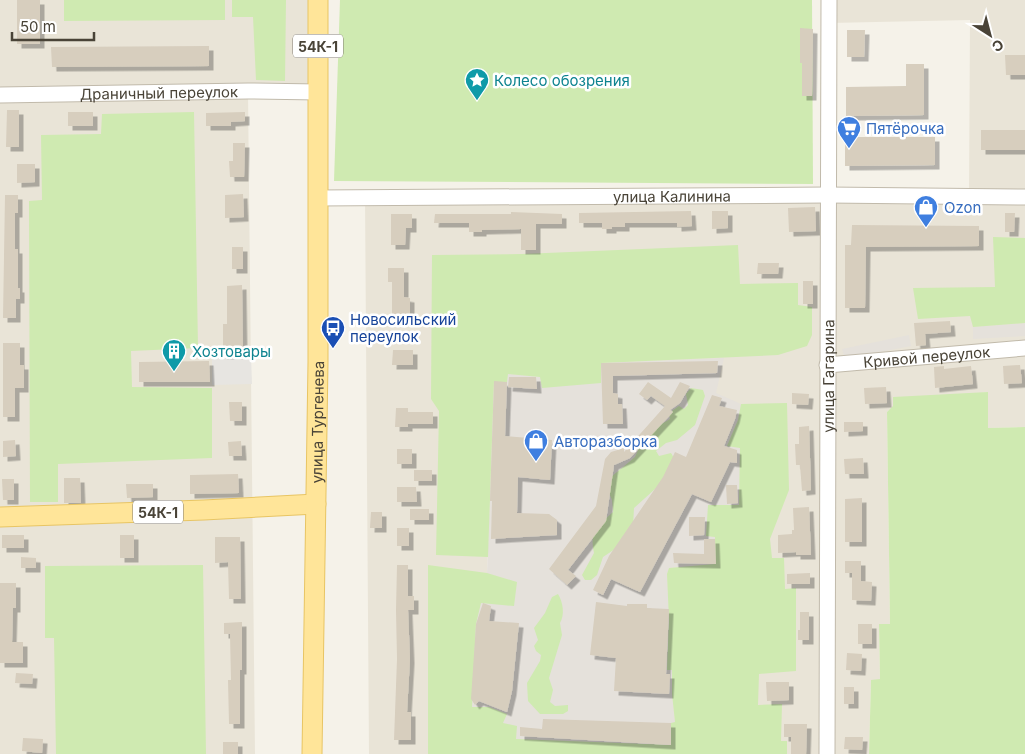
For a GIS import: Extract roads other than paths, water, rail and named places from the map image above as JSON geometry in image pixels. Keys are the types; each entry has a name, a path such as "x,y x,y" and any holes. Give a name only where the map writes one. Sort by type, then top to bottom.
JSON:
{"main road":[{"name":"улица Тургенева","path":"312,754 316,504 318,0"},
{"name":"54К-1","path":"0,517 316,504"}],"street":[{"name":"улица Гагарина","path":"827,754 829,0"},
{"name":"Драничный переулок","path":"0,94 318,92"},
{"name":"улица Калинина","path":"318,198 1025,196"},
{"name":"Кривой переулок","path":"827,365 1025,348"}],"place":[{"name":"Колесо обозрения","path":"477,101"},
{"name":"Пятёрочка","path":"849,149"},
{"name":"Ozon","path":"926,228"},
{"name":"Новосильский переулок","path":"333,349"},
{"name":"Хозтовары","path":"174,372"},
{"name":"Авторазборка","path":"536,462"}]}
